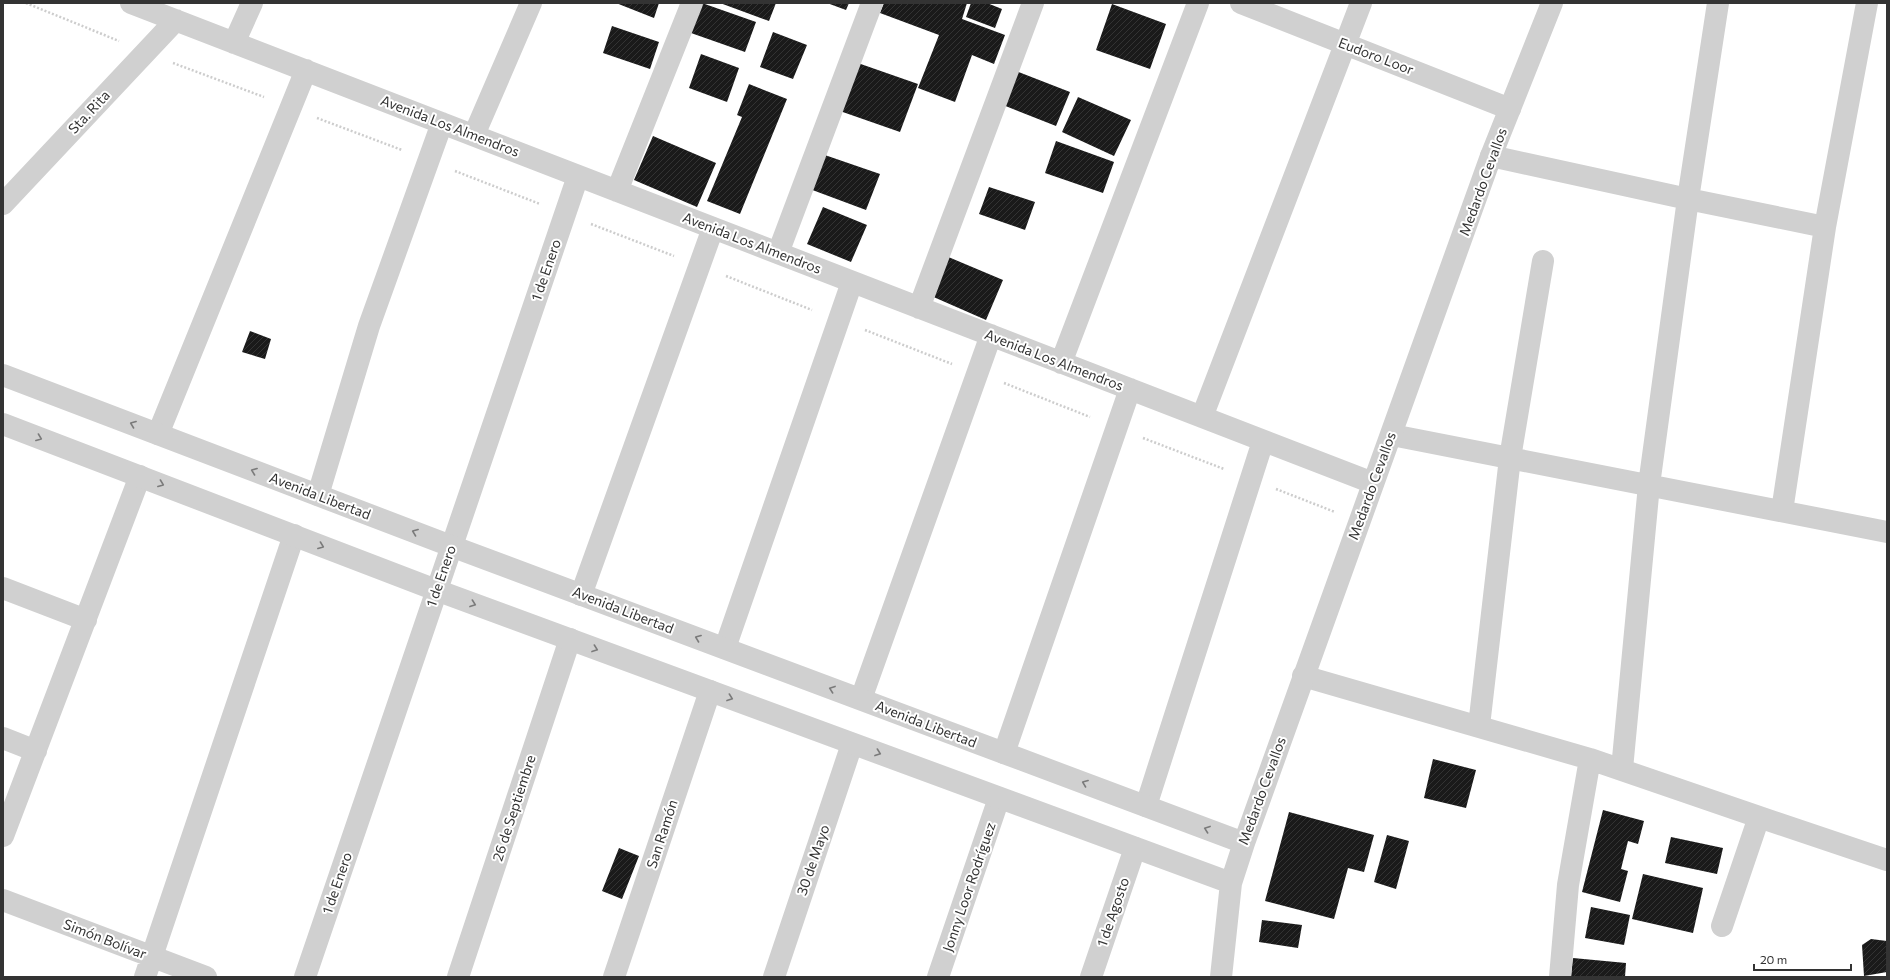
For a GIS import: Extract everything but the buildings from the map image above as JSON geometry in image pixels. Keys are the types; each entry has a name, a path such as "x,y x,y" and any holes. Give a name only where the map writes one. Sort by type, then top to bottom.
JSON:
{"street":[{"name":"Avenida Los Almendros","path":"131,3 1373,483"},
{"path":"234,43 252,3"},
{"path":"474,136 531,3"},
{"path":"617,191 692,3"},
{"path":"778,253 872,3"},
{"path":"919,308 1033,3"},
{"path":"1061,363 1198,3"},
{"name":"Eudoro Loor","path":"1241,3 1510,109"},
{"path":"1202,417 1361,3"},
{"name":"Medardo Cevallos","path":"1221,977 1231,883 1244,843 1373,483 1392,435 1491,156 1552,3"},
{"path":"1622,769 1649,485 1688,199 1718,3"},
{"path":"1782,511 1825,227 1867,3"},
{"name":"Sta. Rita","path":"3,204 176,20"},
{"path":"158,434 306,70"},
{"path":"318,495 369,326 442,123"},
{"path":"1491,156 1825,227"},
{"name":"1 de Enero","path":"305,977 578,176"},
{"path":"581,595 713,228"},
{"path":"1479,726 1510,458 1543,261"},
{"path":"725,648 852,282"},
{"path":"861,699 990,335"},
{"name":"Avenida Libertad","path":"3,375 451,546 1244,843"},
{"path":"1004,753 1130,389"},
{"path":"3,424 436,590 1231,883"},
{"path":"1392,435 1887,532"},
{"path":"1146,806 1263,441"},
{"path":"3,836 140,476"},
{"path":"145,977 294,535"},
{"path":"3,588 86,620"},
{"name":"26 de Septiembre","path":"458,977 570,639"},
{"path":"1303,676 1479,726 1622,769 1887,860"},
{"name":"San Ramón","path":"614,977 710,691"},
{"path":"3,738 36,751"},
{"name":"30 de Mayo","path":"774,977 852,744"},
{"path":"1560,977 1568,885 1590,759"},
{"name":"Jonny Loor Rodríguez","path":"938,977 999,798"},
{"path":"1722,926 1759,817"},
{"name":"1 de Agosto","path":"1091,977 1135,848"},
{"name":"Simón Bolívar","path":"3,900 206,977"}],"path":[{"path":"26,3 146,52 1335,512"}]}
